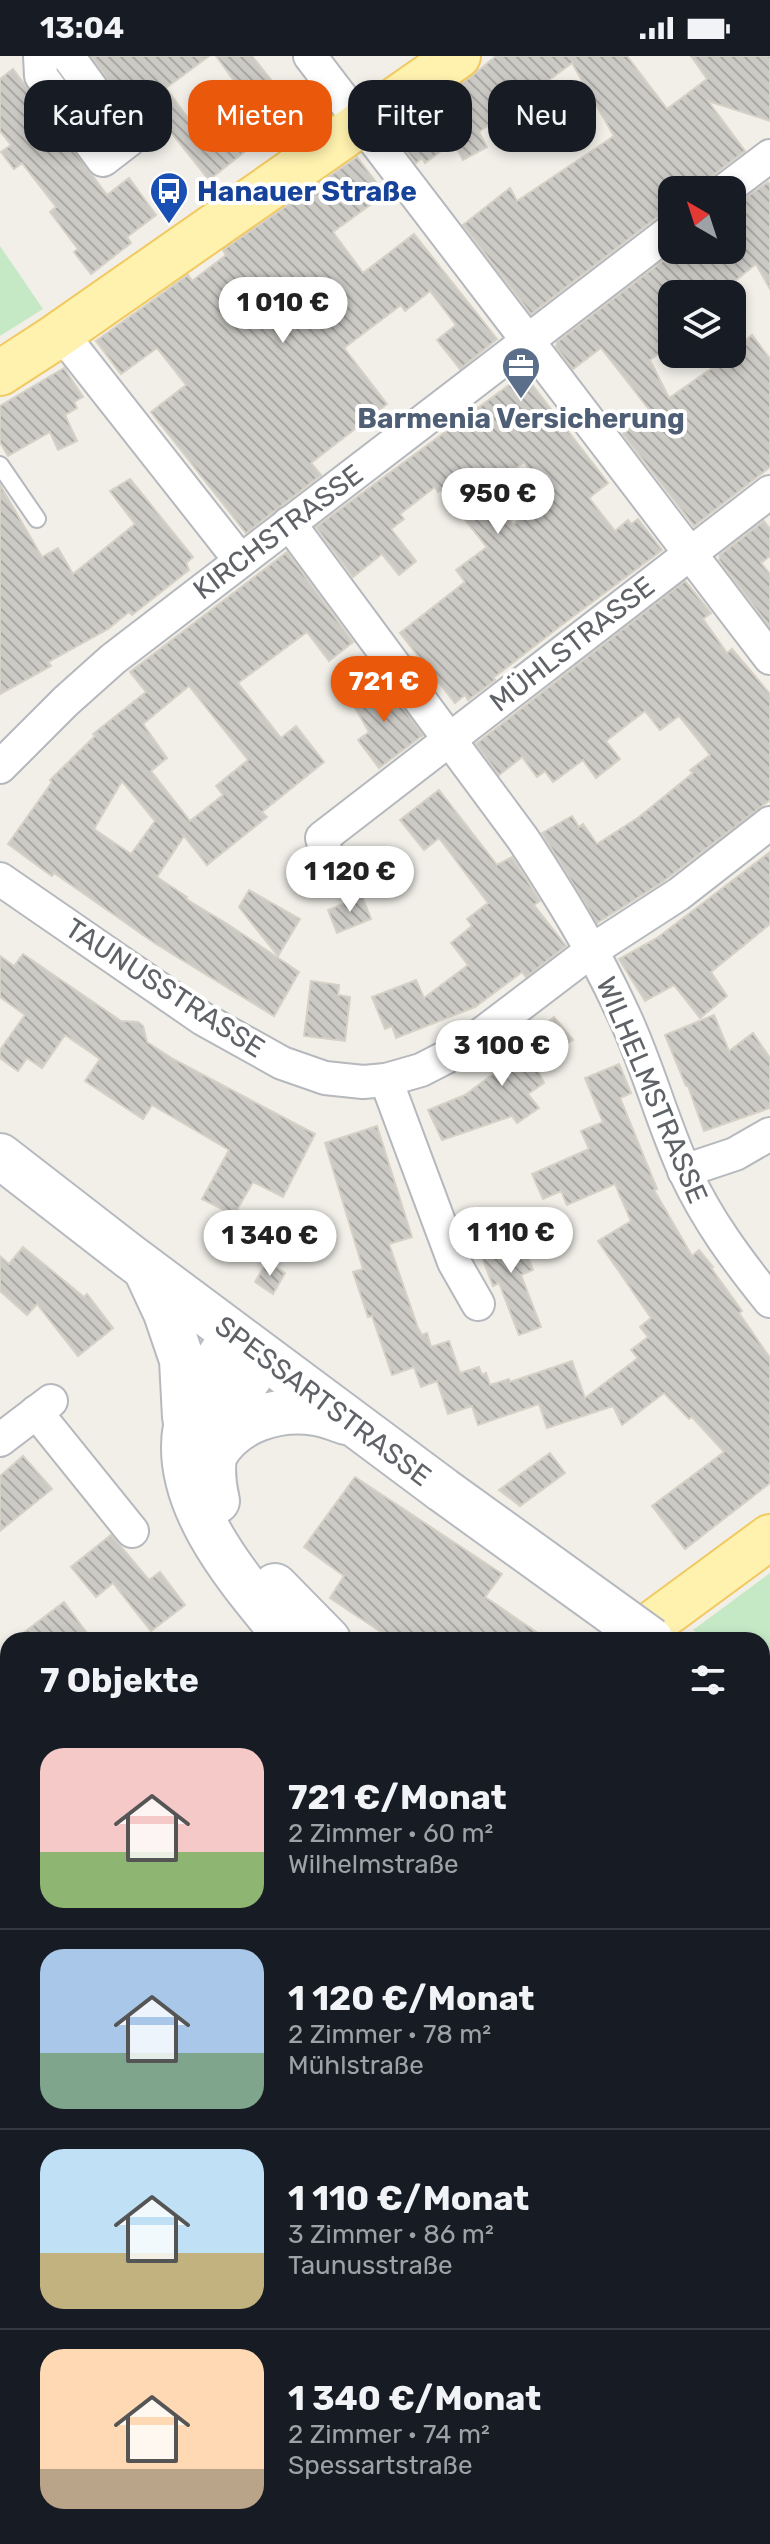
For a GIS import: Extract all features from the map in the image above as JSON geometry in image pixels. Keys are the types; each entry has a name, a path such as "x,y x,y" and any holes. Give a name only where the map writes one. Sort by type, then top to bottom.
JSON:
{"main road":[{"path":"424,80 458,56"},
{"path":"0,373 348,134"},
{"name":"SPESSARTSTRASSE","path":"0,1156 249,1346 640,1632"},
{"path":"145,1267 166,1313 182,1360 188,1474 197,1511 216,1545 283,1632"},
{"path":"186,1427 202,1386 249,1346"},
{"path":"249,1346 233,1404 213,1447 211,1463 217,1503 229,1528 285,1597 320,1632"},
{"path":"211,1463 216,1451 236,1430 265,1417 287,1412 316,1413 356,1425"},
{"path":"641,1632 770,1537"}],"street":[{"path":"40,56 41,76 103,160 129,140 68,56"},
{"path":"310,56 348,107"},
{"path":"382,152 770,658"},
{"path":"744,176 770,156"},
{"name":"KIRCHSTRASSE","path":"0,767 113,659 658,241"},
{"path":"61,333 240,560"},
{"name":"MÜHLSTRASSE","path":"330,867 322,838 770,492"},
{"name":"WILHELMSTRASSE","path":"289,523 523,839 556,890 621,1007 684,1171 709,1221 770,1301"},
{"name":"TAUNUSSTRASSE","path":"0,879 203,1019 282,1063 325,1078 363,1082 386,1080 421,1070 462,1049 591,951 679,894 770,823"},
{"path":"386,1080 454,1262 478,1304"},
{"path":"684,1171 735,1154 770,1134"},
{"path":"0,1440 44,1406 132,1531"}],"lane":[{"path":"0,465 37,519"}],"green space":[{"path":"0,246 43,309 0,336"},
{"path":"770,1573 770,1632 693,1630"}],"building":[{"path":"91,56 209,56 172,84 172,80 108,80"},
{"path":"216,56 252,56 271,80 233,80"},
{"path":"496,56 627,56 667,109 707,79 691,56 770,56 770,121 708,101 745,151 712,176 658,176 658,217 531,314 463,225 510,188 517,201 590,152 596,152 596,148 614,136 596,105 596,80 582,80 572,63 549,80 488,80 488,125 479,132 487,147 463,160 459,152 472,152 472,80 466,80"},
{"path":"13,69 24,84 24,152 75,152 107,195 129,178 156,215 127,237 131,243 91,274 74,252 78,249 50,212 56,207 22,163 14,169 1,152 11,145 0,131 0,79"},
{"path":"172,96 188,118 188,152 244,152 209,180 172,134"},
{"path":"407,152 440,152 425,163 422,158 416,163"},
{"path":"357,157 385,194 333,232 363,273 414,234 497,339 460,369 437,340 456,325 430,291 405,311 401,305 344,348 387,404 311,463 321,475 246,533 151,412 186,385 157,348 121,374 96,341 188,275 192,281 226,255 223,250"},
{"path":"768,182 770,185 770,289 756,264 736,280 658,280 658,354 650,360 669,398 712,368 746,368 746,340 752,335 770,359 770,467 694,526 623,434 651,412 601,348 573,369 556,347 557,342 659,264 746,264 746,197"},
{"path":"64,368 83,397 74,402 77,408 65,415 77,441 58,450 50,432 8,456 0,442 0,406"},
{"path":"524,374 608,483 589,498 615,531 628,520 631,524 638,519 662,550 468,700 465,695 455,703 400,633 465,582 456,570 487,547 441,490 438,492 435,487 400,514 404,519 391,529 416,561 399,575 382,554 353,577 316,527","holes":["524,462 550,495 513,525 486,491"]},
{"path":"130,479 193,557 186,563 189,570 132,615 129,612 108,629 48,662 51,666 0,694 0,485 42,557 58,548 73,574 135,524 110,491"},
{"path":"764,521 770,529 770,556 761,563 770,574 770,627 719,560 720,555"},
{"path":"287,552 353,642 329,661 307,632 238,683 281,738 296,726 324,762 262,812 267,817 207,865 184,836 157,877 299,972 274,1016 156,944 8,844 52,782 50,780 95,736 93,734 146,692 130,672","holes":["189,686 248,760 216,786 223,795 190,821 151,771 167,758 143,724","122,781 155,821 131,854 94,829"]},
{"path":"685,581 711,613 703,619 727,653 732,649 770,694 770,800 661,883 597,923 542,833 572,816 579,827 583,824 597,844 639,817 710,755 679,716 660,730 645,711 606,741 620,759 596,778 583,760 553,782 545,771 537,777 522,757 499,775 476,744"},
{"path":"381,679 423,735 379,768 358,740 369,732 351,701"},
{"path":"439,790 497,865 512,857 540,901 534,905 566,946 526,977 522,972 475,1007 396,1038 392,1026 385,1029 372,997 416,980 424,998 468,965 451,943 472,926 467,919 488,903 439,838 424,850 400,820"},
{"path":"770,852 770,924 711,972 727,996 700,1018 674,985 645,1001 619,959 657,938"},
{"path":"249,890 300,919 278,956 239,907"},
{"path":"362,896 371,919 337,933 328,910"},
{"path":"23,954 121,1021 138,1022 143,1026 147,1042 173,1059 315,1134 283,1197 253,1182 234,1215 202,1199 229,1150 152,1105 143,1119 85,1081 100,1059 65,1035 42,1068 27,1058 18,1071 0,1058 0,1050 25,1015 0,997 0,956 14,966"},
{"path":"311,981 339,985 338,995 350,997 345,1041 304,1036"},
{"path":"714,1015 729,1051 753,1033 770,1058 770,1108 704,1131 665,1035"},
{"path":"554,1017 573,1040 534,1061 531,1057 544,1083 528,1094 539,1108 517,1123 512,1116 442,1140 428,1110 465,1095 525,1050 521,1044"},
{"path":"619,1064 631,1093 620,1098 657,1189 654,1190 692,1256 699,1250 713,1267 770,1358 770,1483 685,1549 652,1506 724,1452 692,1417 689,1419 664,1393 622,1425 613,1406 547,1428 539,1404 478,1425 472,1406 448,1414 437,1381 421,1387 414,1367 392,1375 353,1272 363,1269 325,1143 377,1126 412,1237 389,1244 418,1328 422,1335 427,1333 431,1347 449,1341 460,1373 479,1367 482,1375 486,1373 490,1385 509,1379 510,1382 572,1361 585,1398 638,1358 631,1350 648,1337 640,1327 651,1318 598,1241 631,1221 615,1184 567,1205 561,1191 543,1199 532,1174 589,1149 581,1131 603,1122 585,1078"},
{"path":"516,1226 533,1270 521,1275 541,1327 519,1335 499,1283 493,1286 476,1242"},
{"path":"23,1247 84,1297 87,1294 113,1328 78,1356 37,1304 27,1315 0,1291 0,1256 9,1264"},
{"path":"267,1262 285,1273 273,1294 255,1282"},
{"path":"550,1453 565,1473 520,1506 499,1490"},
{"path":"23,1456 52,1489 0,1531 0,1476"},
{"path":"355,1477 502,1574 485,1597 536,1632 381,1632 330,1598 344,1576 304,1547"},
{"path":"111,1535 149,1580 160,1572 185,1605 151,1631 113,1583 96,1597 71,1567"},
{"path":"64,1602 86,1632 25,1632"}],"place":[{"name":"Hanauer Straße","path":"169,225"},
{"name":"Barmenia Versicherung","path":"521,400"}]}
